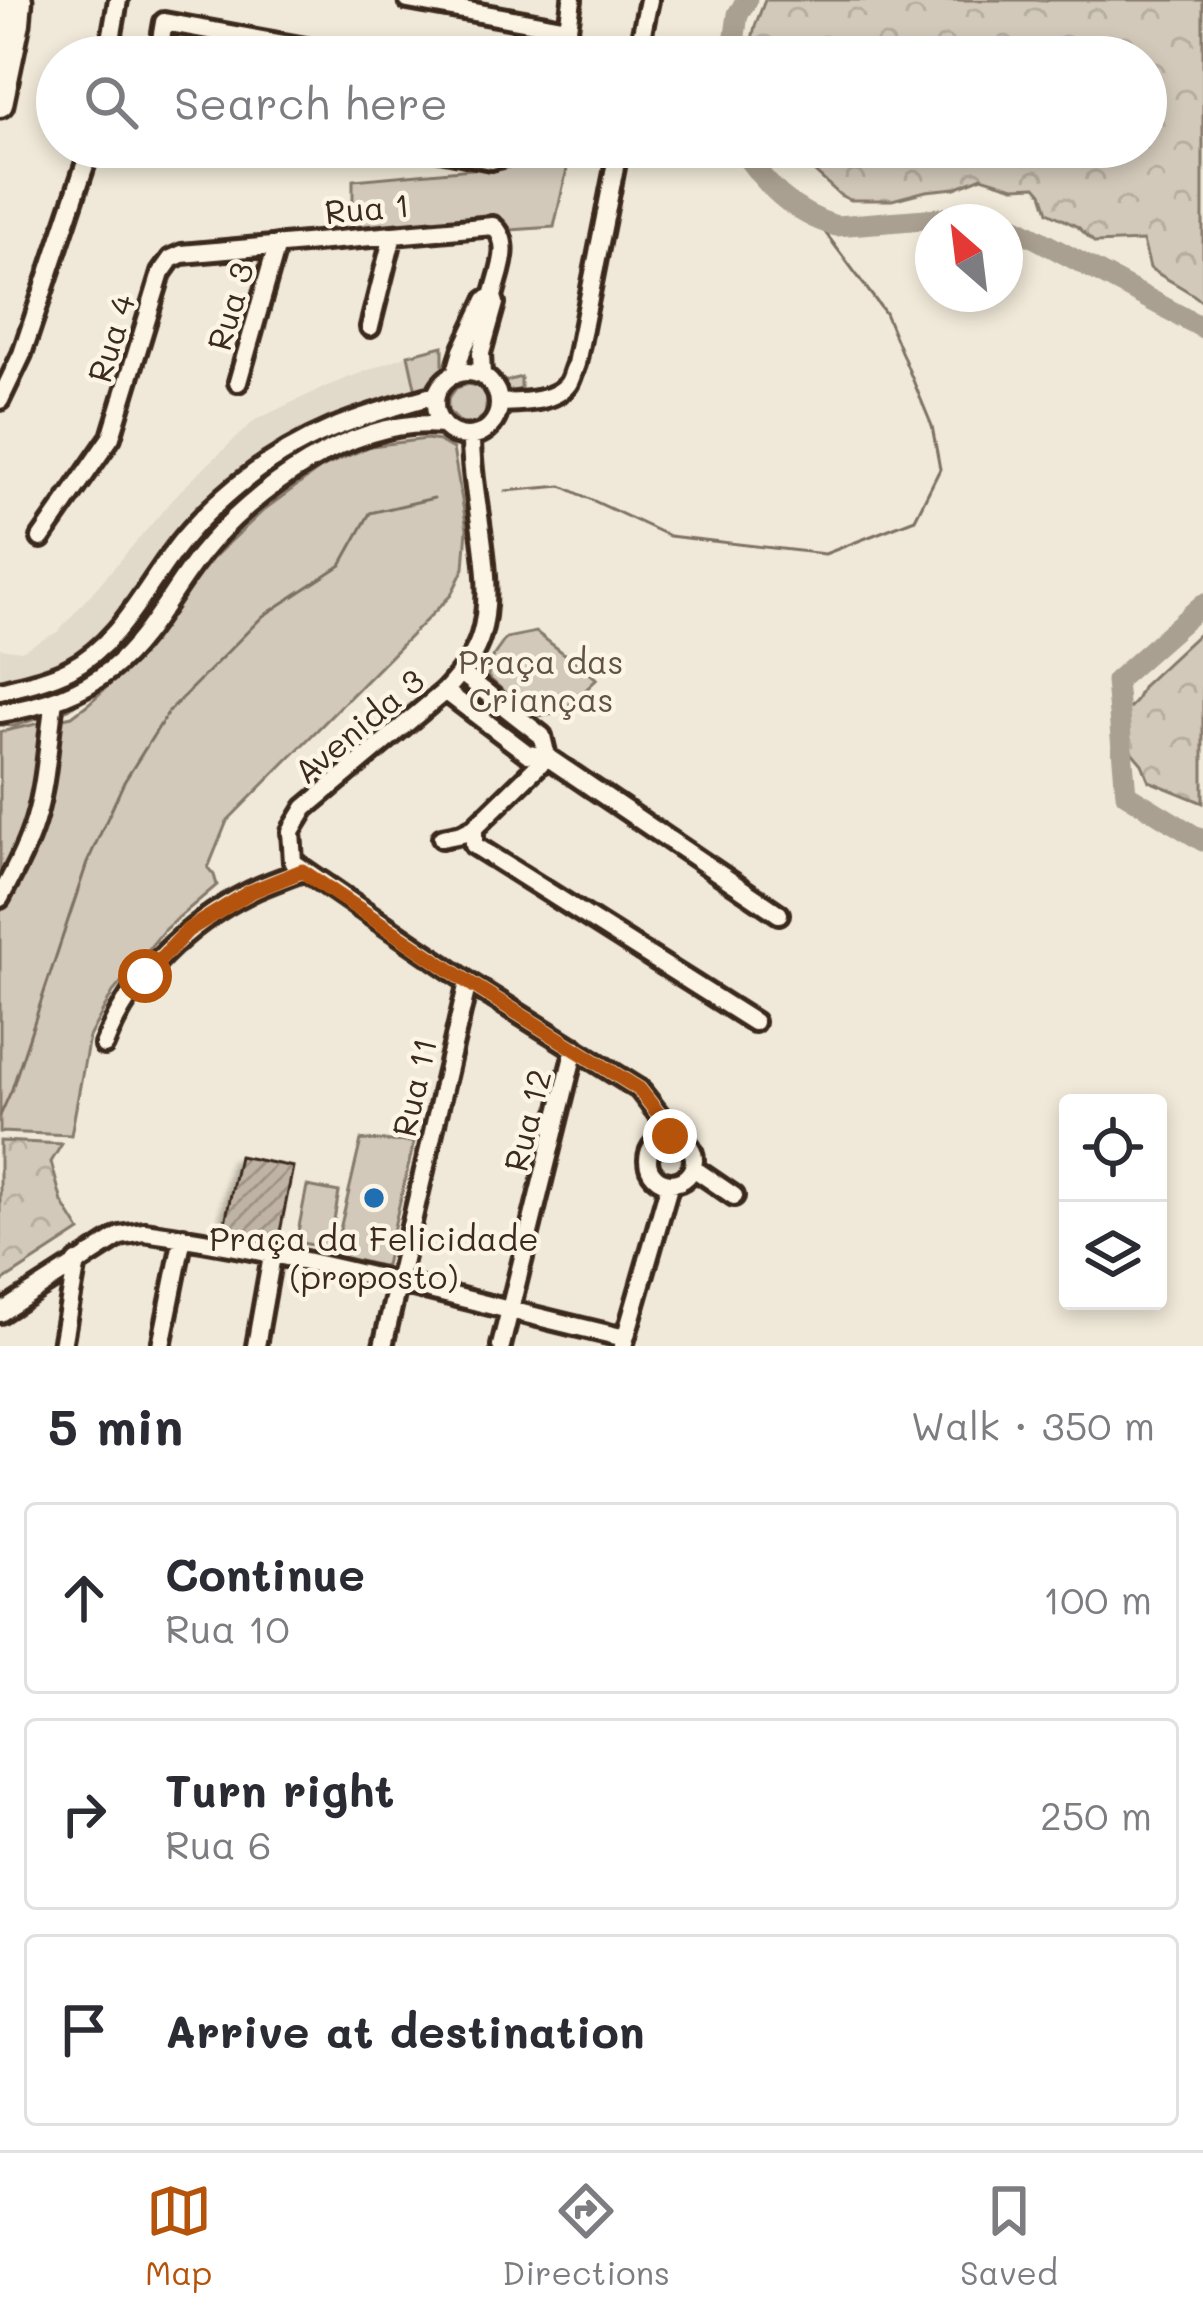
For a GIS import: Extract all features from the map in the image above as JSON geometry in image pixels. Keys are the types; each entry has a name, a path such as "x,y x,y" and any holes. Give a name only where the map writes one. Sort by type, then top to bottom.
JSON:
{"highway":[{"path":"0,0 0,22"},
{"path":"0,104 19,0"}],"street":[{"path":"112,36 118,0"},
{"path":"408,0 568,29"},
{"path":"567,36 572,0"},
{"path":"641,36 649,0"},
{"path":"162,36 164,22 240,36"},
{"path":"0,400 22,354 84,168"},
{"path":"494,394 530,402 566,386 576,364 615,168"},
{"name":"Rua 1","path":"171,259 182,254 493,226 505,247 493,297"},
{"path":"370,327 393,235"},
{"name":"Rua 3","path":"238,382 277,245"},
{"name":"Rua 4","path":"41,538 111,437 161,273 171,259"},
{"path":"7,712 83,688 121,660 202,553 250,503 302,464 361,438 422,423 442,425 460,436 490,428 494,394 481,353 493,297 486,300 455,375"},
{"path":"442,425 436,394 455,375 473,373 522,412"},
{"path":"494,394 526,391"},
{"path":"0,691 44,680 96,652 119,630 185,536 236,486 296,444 359,416 436,394"},
{"name":"Avenida 3","path":"302,871 292,862 290,849 291,831 305,808 445,691 481,639 487,608 471,436"},
{"path":"461,673 542,736 547,757"},
{"path":"445,691 528,754 547,757 779,914"},
{"path":"0,898 35,822 54,700"},
{"path":"7,712 36,722 48,744"},
{"path":"511,740 525,724"},
{"path":"442,838 474,828 547,757"},
{"path":"474,828 474,845 754,1022"},
{"path":"104,1045 116,1014 188,930 250,892 302,871 639,1089 670,1136"},
{"name":"Rua 11","path":"383,1346 468,982"},
{"name":"Rua 12","path":"501,1346 575,1048"},
{"path":"670,1136 682,1138 695,1156 693,1168 681,1181 670,1183 652,1174 648,1159 654,1144 670,1136"},
{"path":"693,1168 734,1196"},
{"path":"0,1313 131,1232 183,1237 346,1269 624,1342 670,1183"},
{"path":"161,1346 183,1237"},
{"path":"256,1346 272,1256"},
{"path":"62,1346 77,1262"}],"shaded area":[{"path":"408,355 418,401 302,445 250,482 192,539 95,660 57,690 0,706 0,648 21,651 59,631 180,491 255,420"}],"green space":[{"path":"765,0 1203,0 1203,303 1150,268 1143,241 1095,243 1078,227 1048,212 1036,186 1014,187 982,177 955,188 892,200 850,200 811,168 1167,168 1167,36 753,36"},
{"path":"483,168 567,168 554,227 353,241 353,180"},
{"path":"443,346 443,380 418,401 408,355"},
{"path":"521,377 521,389 487,398 485,415 475,423 462,424 448,411 448,399 456,388 469,384 480,388"},
{"path":"426,407 433,420 315,462 260,503 206,554 108,679 69,709 14,726 0,725 0,713 62,698 102,666 201,541 252,492 308,450"},
{"path":"427,439 453,449 467,529 464,568 451,595 227,821 208,868 217,885 165,929 113,992 89,1037 71,1135 0,1132 0,732 72,716 88,704 116,679 213,558 265,509 321,468 371,446"},
{"path":"1203,630 1203,803 1149,781 1124,743 1124,713 1143,686"},
{"name":"Praça das Crianças","path":"536,632 597,679 562,712 533,717 488,677 489,662 506,638"},
{"name":"Praça da Felicidade (proposto)","path":"361,1140 414,1142 385,1265 381,1266 334,1255"},
{"path":"0,1141 62,1144 51,1162 62,1202 80,1231 0,1283"},
{"path":"307,1186 339,1192 329,1248 296,1242"}],"building":[{"path":"239,1156 293,1167 278,1242 223,1232"}],"waterway":[{"path":"735,36 738,14 747,0"},
{"path":"755,168 780,196 836,226 915,220"},
{"path":"505,491 562,486 669,536 825,554 915,519 940,469 932,426 885,313 816,220"},
{"path":"1023,232 1203,328"},
{"path":"0,1116 87,863 124,782 169,711 263,616 341,565 370,513 434,498"},
{"path":"1203,604 1116,681 1126,794 1203,841"}],"place":[{"name":"Praça da Felicidade (proposto)","path":"374,1198"}],"route":[{"path":"145,976 188,930 250,892 302,871 639,1089 670,1136"}]}
